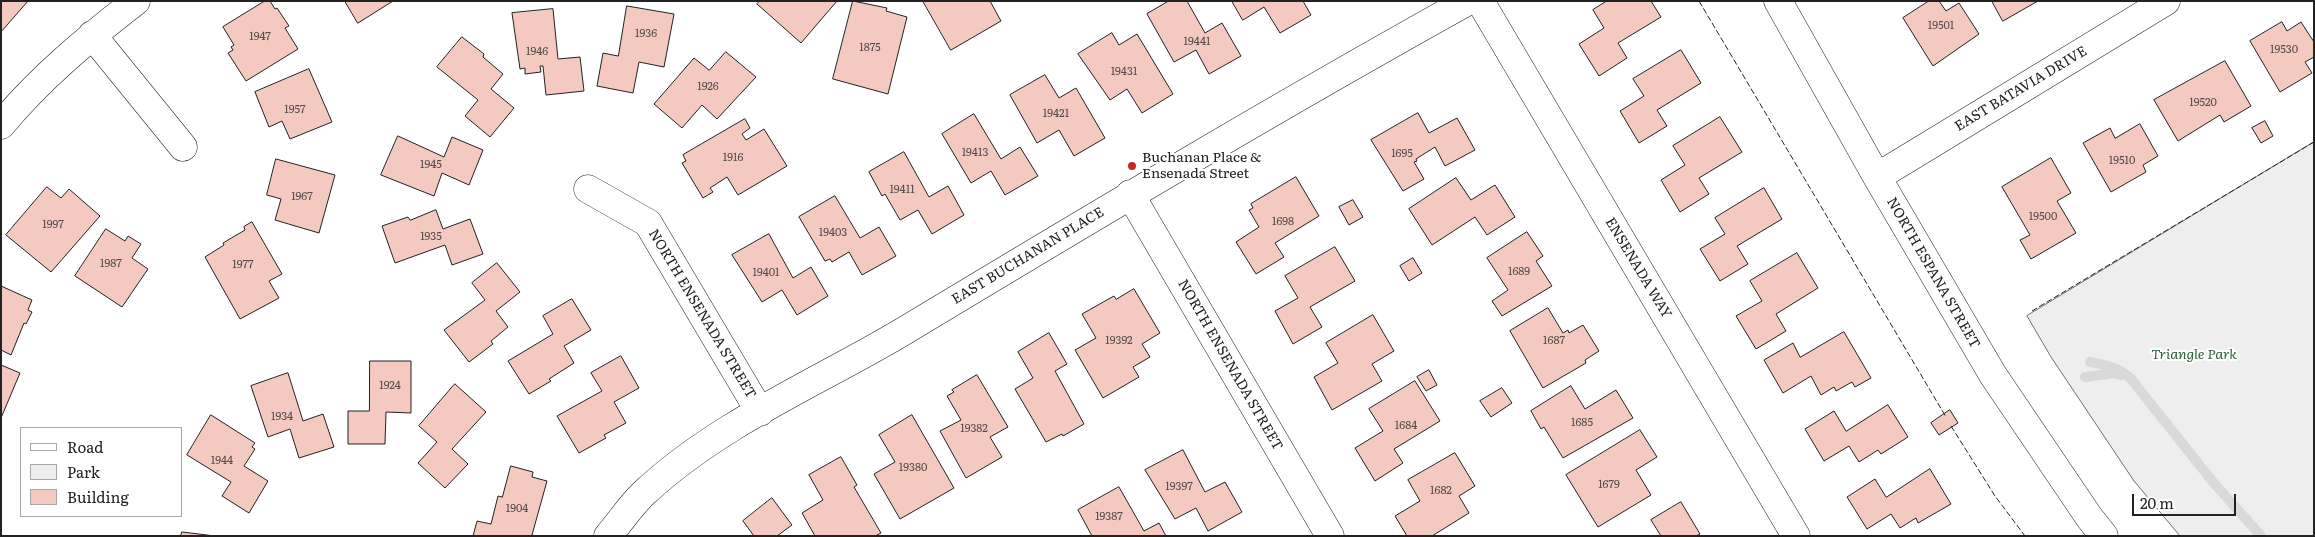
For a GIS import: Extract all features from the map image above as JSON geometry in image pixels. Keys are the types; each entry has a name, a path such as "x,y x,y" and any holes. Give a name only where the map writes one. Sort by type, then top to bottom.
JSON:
{"street":[{"path":"1,125 45,78 92,35 136,1"},
{"name":"EAST BUCHANAN PLACE","path":"608,536 642,495 695,452 760,412 900,333 1130,194 1319,84 1468,1"},
{"name":"ENSENADA WAY","path":"1480,1 1796,536"},
{"name":"NORTH ESPANA STREET","path":"1778,1 1877,177 1993,375 2088,517 2104,536"},
{"name":"EAST BATAVIA DRIVE","path":"1877,177 2166,1"},
{"path":"92,35 183,147"},
{"name":"NORTH ENSENADA STREET","path":"588,189 648,223 760,412"},
{"name":"NORTH ENSENADA STREET","path":"1130,194 1330,536"}],"green space":[{"name":"Triangle Park","path":"2314,142 2314,536 2180,536 2134,481 2051,357 2027,316"}],"building":[{"path":"1,1 28,1 1,32"},
{"path":"265,1 270,1 275,9 277,8 289,26 285,28 298,49 246,81 228,53 233,50 231,47 234,45 223,27"},
{"path":"345,1 393,1 358,23"},
{"path":"760,1 837,1 801,43 757,4"},
{"path":"853,1 887,8 886,11 907,17 888,94 833,79"},
{"path":"923,1 990,1 1001,21 951,50"},
{"path":"1169,1 1187,1 1205,33 1222,23 1241,56 1209,74 1196,50 1174,62 1147,14"},
{"path":"1232,1 1303,1 1311,15 1280,33 1264,7 1243,20"},
{"path":"1607,1 1651,1 1661,17 1618,43 1627,58 1599,76 1579,44 1604,28 1593,10"},
{"path":"1929,1 1939,1 1946,11 1959,3 1979,34 1933,66 1903,18"},
{"path":"1992,1 2038,1 2003,21"},
{"path":"627,6 674,14 664,67 639,62 633,93 597,86 603,53 618,56"},
{"path":"553,9 558,59 580,57 584,91 546,95 543,66 540,66 541,72 525,74 525,68 520,69 512,13"},
{"path":"2282,22 2287,31 2301,22 2314,42 2314,57 2305,62 2312,73 2280,92 2250,41"},
{"path":"1112,33 1119,45 1137,34 1173,94 1142,113 1127,89 1110,100 1078,54"},
{"path":"462,37 484,54 483,57 503,74 491,89 514,108 490,137 465,116 478,100 437,67"},
{"path":"1681,50 1701,83 1657,110 1667,126 1639,143 1620,111 1644,96 1633,79"},
{"path":"726,52 756,77 717,119 702,105 682,128 654,104 694,58 709,70"},
{"path":"2225,61 2251,106 2224,122 2220,115 2178,141 2154,100"},
{"path":"309,69 332,122 290,139 282,121 269,127 255,92"},
{"path":"1045,75 1059,98 1076,88 1105,138 1074,156 1059,130 1037,143 1010,95"},
{"path":"1418,113 1429,133 1457,118 1475,150 1445,166 1435,147 1414,162 1424,179 1403,191 1371,140"},
{"path":"974,114 1001,159 1020,147 1038,176 1005,195 991,171 971,183 942,134"},
{"path":"1720,117 1742,152 1699,178 1709,194 1680,212 1661,180 1685,165 1673,146"},
{"path":"745,119 750,128 742,134 746,140 764,129 787,166 738,195 727,177 710,188 713,192 703,198 682,163 686,161 683,155"},
{"path":"2265,121 2273,136 2261,143 2252,128"},
{"path":"2140,124 2158,156 2143,165 2146,172 2111,192 2083,143 2110,128 2115,138"},
{"path":"398,136 444,157 452,137 483,150 469,185 442,173 434,196 381,175"},
{"path":"904,152 929,197 948,186 964,215 932,234 918,210 900,220 885,194 882,196 869,172"},
{"path":"2051,158 2071,193 2057,201 2076,233 2031,259 2020,240 2030,235 2002,187"},
{"path":"276,159 335,175 319,233 275,220 281,199 267,195"},
{"path":"1296,177 1319,216 1275,243 1284,257 1256,274 1236,242 1259,227 1249,210 1253,208 1251,204"},
{"path":"1456,178 1471,200 1495,185 1515,217 1487,235 1475,217 1432,245 1409,209"},
{"path":"47,187 61,198 69,189 100,216 51,272 6,235"},
{"path":"1764,188 1782,219 1737,246 1748,264 1720,281 1700,249 1725,234 1715,218"},
{"path":"835,196 860,238 879,227 896,256 862,275 849,252 832,262 830,259 825,261 799,217"},
{"path":"1353,200 1363,217 1349,225 1339,207"},
{"path":"436,210 443,229 470,219 483,254 452,265 445,245 395,263 382,226 408,217 410,220"},
{"path":"252,222 282,274 269,281 279,298 240,319 205,257 224,245 223,243 245,230 244,227"},
{"path":"106,229 125,241 128,236 141,244 132,258 148,269 122,307 75,276"},
{"path":"1527,232 1543,256 1536,261 1552,286 1502,316 1492,301 1508,290 1487,258"},
{"path":"769,234 793,278 811,267 828,296 797,315 782,290 762,302 732,255"},
{"path":"1335,247 1355,281 1310,307 1322,327 1293,344 1275,311 1298,298 1285,276"},
{"path":"1797,253 1818,288 1776,314 1786,331 1756,349 1736,316 1762,301 1750,281"},
{"path":"1413,258 1422,273 1409,281 1400,266"},
{"path":"497,263 520,292 496,311 508,327 491,341 493,344 469,362 444,330 485,300 472,283"},
{"path":"1,286 32,300 28,310 32,312 26,324 24,323 11,355 1,350"},
{"path":"1134,289 1160,333 1142,344 1150,357 1133,367 1139,377 1103,398 1075,350 1096,338 1082,314 1114,296 1116,299"},
{"path":"572,299 591,330 564,346 574,363 549,379 551,381 529,394 508,361 553,334 543,316"},
{"path":"1548,308 1563,333 1568,330 1569,333 1583,325 1599,351 1585,360 1586,363 1543,388 1510,331"},
{"path":"1373,315 1394,351 1372,364 1382,381 1332,410 1314,377 1338,363 1326,343"},
{"path":"1844,332 1871,378 1855,387 1852,382 1836,391 1834,387 1821,395 1811,376 1783,393 1764,360 1793,343 1800,357"},
{"path":"1049,333 1067,364 1055,371 1084,424 1063,436 1062,434 1046,442 1015,389 1033,378 1018,352"},
{"path":"621,356 639,388 614,402 626,423 604,435 606,438 579,453 557,416 602,391 591,373"},
{"path":"370,361 411,361 411,413 386,412 385,444 348,444 348,411 369,411"},
{"path":"1,365 20,373 1,418"},
{"path":"1429,370 1437,385 1426,391 1417,377"},
{"path":"288,373 303,421 323,414 334,447 299,458 290,429 268,437 251,386"},
{"path":"977,375 1008,427 990,437 1002,457 966,478 940,431 961,420 947,396 954,392 952,390"},
{"path":"1415,381 1440,421 1394,449 1403,463 1375,481 1355,448 1383,431 1369,409"},
{"path":"455,384 486,412 452,449 468,464 445,488 418,463 437,442 419,426"},
{"path":"1571,386 1585,409 1616,390 1633,418 1563,458 1544,427 1541,429 1531,411"},
{"path":"1502,388 1512,403 1491,417 1480,401"},
{"path":"1888,405 1908,437 1881,454 1878,450 1859,462 1849,446 1824,461 1805,429 1834,411 1846,431"},
{"path":"1950,410 1958,423 1939,435 1931,423"},
{"path":"211,415 255,443 252,447 255,449 244,466 268,481 249,513 222,496 231,482 187,455"},
{"path":"912,415 954,488 900,519 874,474 895,462 879,435"},
{"path":"1640,430 1657,457 1636,470 1651,495 1598,527 1566,475"},
{"path":"1183,450 1205,492 1225,482 1242,512 1208,531 1196,508 1175,519 1145,470"},
{"path":"1455,453 1475,486 1459,496 1469,513 1432,536 1407,536 1395,516 1420,501 1408,480"},
{"path":"841,457 857,485 854,487 881,533 875,536 815,536 802,513 823,500 809,475"},
{"path":"511,466 533,472 532,477 547,481 532,535 536,536 473,536 477,521 491,524 498,496 502,497"},
{"path":"1930,469 1951,504 1918,523 1916,518 1900,528 1891,514 1867,529 1847,497 1875,479 1886,497"},
{"path":"1119,487 1144,531 1159,523 1166,536 1092,536 1078,510"},
{"path":"772,498 792,525 777,536 754,536 743,521"},
{"path":"1681,502 1700,534 1696,536 1661,536 1651,520"},
{"path":"182,532 215,536 181,536"}],"waterway":[{"path":"2090,362 2117,369 2131,379 2213,482 2261,536"},
{"path":"2085,377 2114,373 2121,375"}],"fence":[{"path":"1699,1 1946,417"},
{"path":"2032,311 2314,142"},
{"path":"1951,426 1995,496 2025,536"}],"place":[{"name":"Buchanan Place & Ensenada Street","path":"1132,166"}]}
